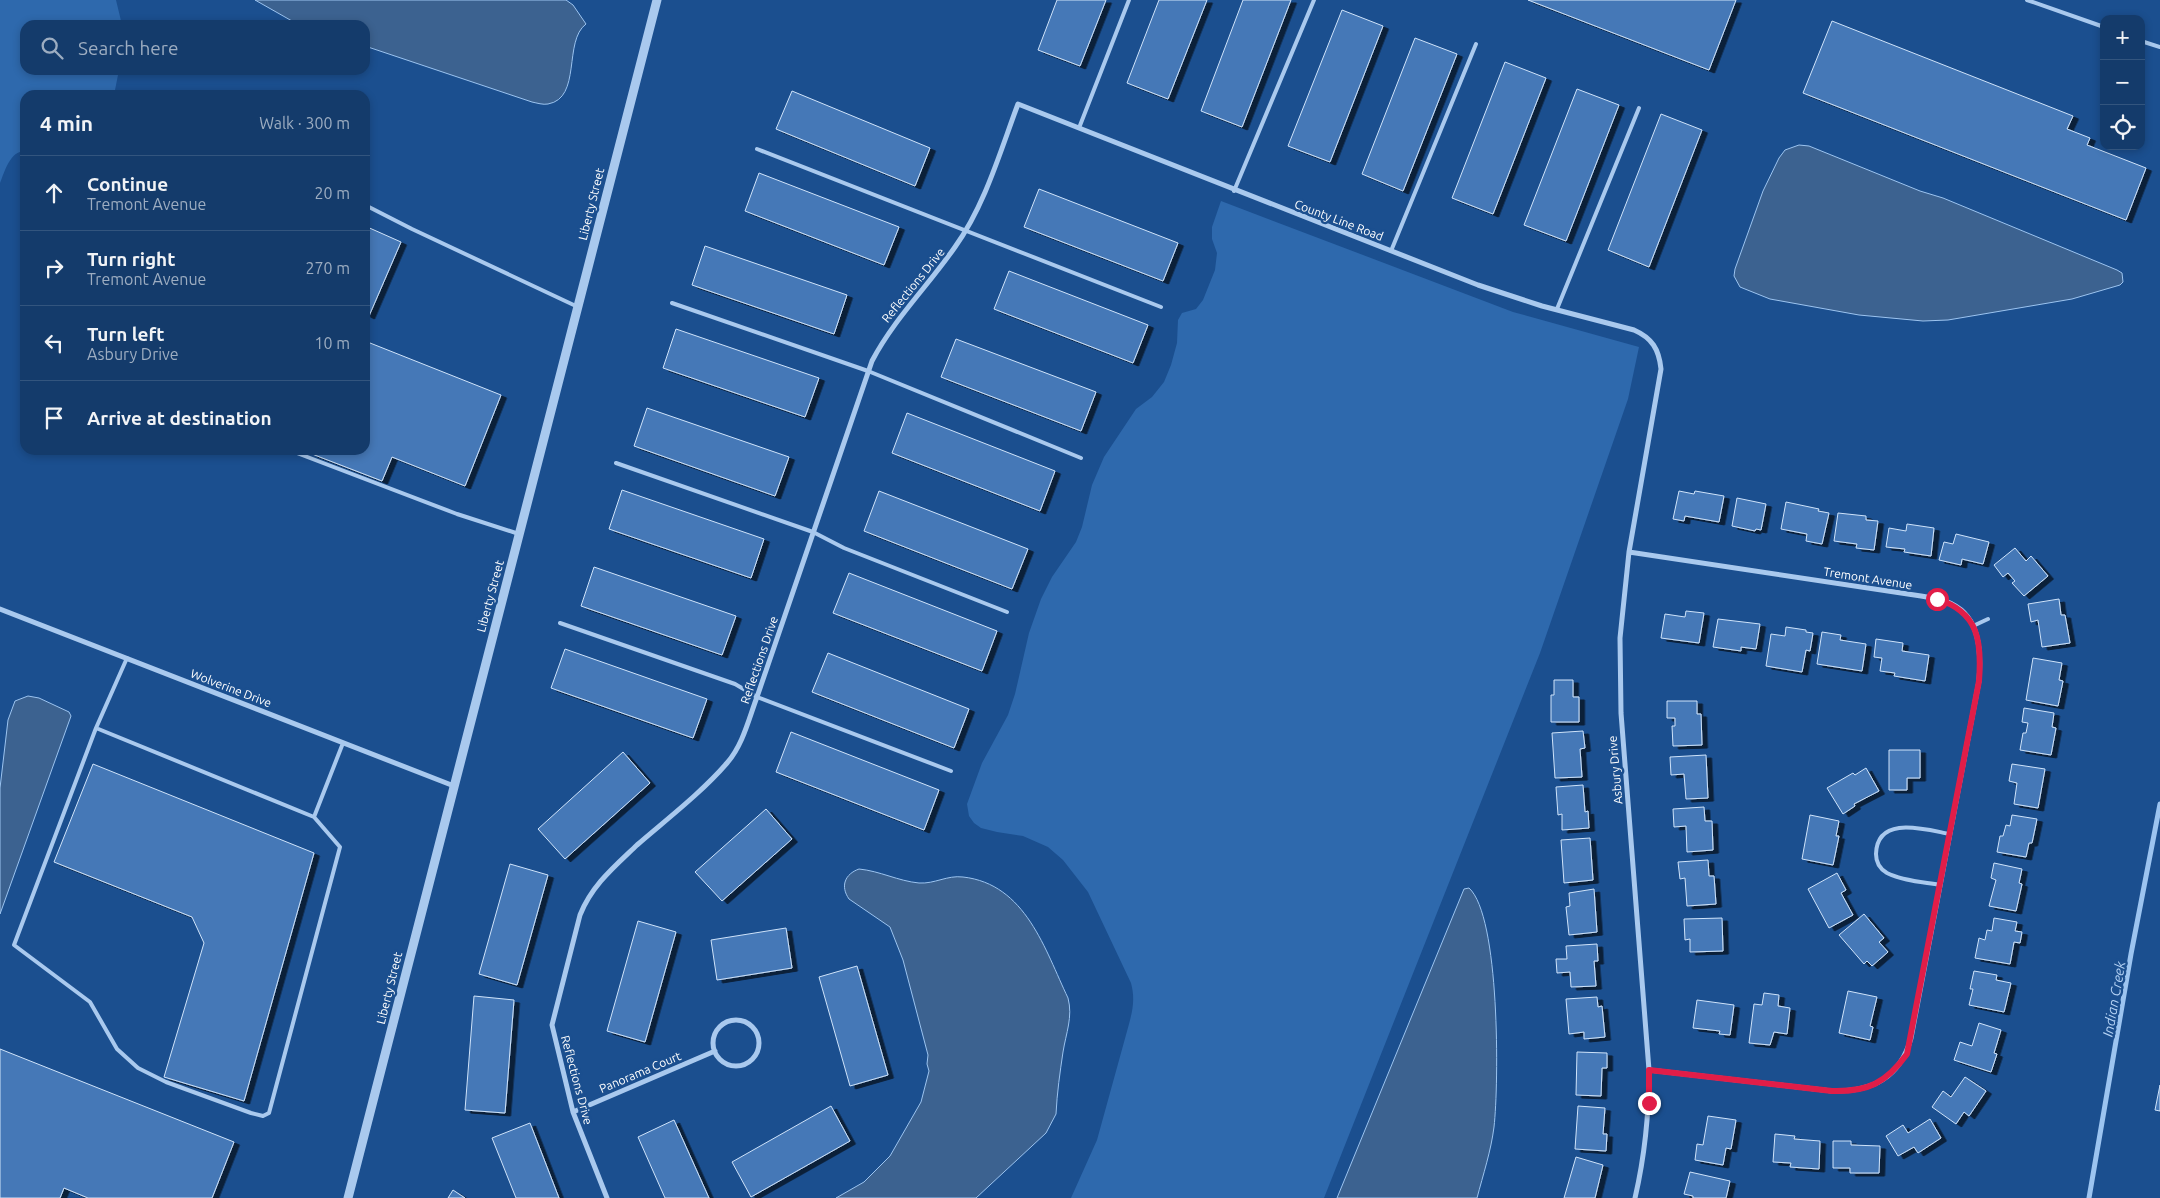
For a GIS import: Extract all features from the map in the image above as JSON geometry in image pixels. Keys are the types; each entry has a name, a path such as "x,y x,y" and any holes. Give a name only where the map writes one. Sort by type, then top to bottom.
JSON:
{"street":[{"name":"Liberty Street","path":"348,1198 657,0"},
{"name":"County Line Road","path":"1018,104 1234,191 1478,284 1557,310 1634,330 1645,335 1654,344"},
{"name":"Reflections Drive","path":"607,1198 573,1112 552,1025 580,915 585,902 596,884 728,762 739,743 758,697 868,371 890,329 956,247 966,230 978,208 1018,104"},
{"name":"Asbury Drive","path":"1635,1198 1644,1158 1648,1124 1649,1070 1621,713 1620,638 1629,552 1661,369 1660,355 1654,344"},
{"name":"Tremont Avenue","path":"1629,552 1937,599 1953,604 1964,612 1974,626 1979,643 1979,681 1950,834 1907,1054 1897,1068 1884,1080 1868,1088 1852,1092 1649,1070"},
{"name":"Wolverine Drive","path":"0,609 454,786"},
{"path":"736,1020 750,1025 758,1036 759,1044 753,1058 740,1066 725,1063 715,1051 713,1044 717,1030 729,1022 736,1020"},
{"name":"Panorama Court","path":"573,1112 715,1051"}],"lane":[{"path":"1079,128 1129,0"},
{"path":"1234,191 1314,0"},
{"path":"2027,0 2100,26"},
{"path":"2145,42 2160,48"},
{"path":"1391,251 1476,44"},
{"path":"1557,310 1639,108"},
{"path":"757,149 1161,307"},
{"path":"370,208 578,307"},
{"path":"672,303 868,371 1081,458"},
{"path":"302,455 457,514 519,534"},
{"path":"616,464 813,532 844,548 1007,612"},
{"path":"1974,626 1988,619"},
{"path":"560,623 735,684 758,697 951,771"},
{"path":"96,728 314,817 340,847 269,1113 263,1116 212,1100 138,1068 118,1049 90,1002 14,945 96,728 127,658"},
{"path":"314,817 343,743"},
{"path":"1940,885 1896,877 1885,872 1878,864 1877,846 1888,831 1896,828 1912,827 1950,834"}],"shaded area":[{"path":"0,0 116,0 121,20 20,20 20,75 118,75 115,90 20,90 20,152 12,158 0,183"},
{"path":"255,0 566,0 573,5 586,24 579,32 575,43 569,81 565,91 558,100 544,104 532,102 370,48 370,20 290,20"},
{"path":"1799,145 1809,146 1920,191 1943,198 2117,270 2122,273 2123,282 2120,285 2072,299 1948,320 1923,321 1859,315 1770,299 1740,287 1734,276 1735,269 1763,191 1779,158 1785,150"},
{"path":"1221,201 1513,312 1639,347 1628,399 1540,653 1324,1198 1071,1198 1097,1140 1132,1013 1131,983 1088,892 1063,860 1048,847 1023,836 981,828 969,816 967,804 982,763 1008,715 1015,694 1029,633 1041,599 1052,577 1076,542 1082,527 1092,485 1104,457 1136,409 1152,397 1164,382 1177,343 1178,320 1182,313 1196,309 1203,300 1215,270 1217,253 1212,239 1212,227"},
{"path":"28,696 39,698 69,712 71,716 0,914 0,788 8,720 15,701"},
{"path":"859,869 919,883 963,877 985,882 1003,892 1018,906 1030,922 1051,960 1068,998 1069,1018 1056,1114 1046,1133 976,1198 836,1198 864,1182 890,1156 921,1102 929,1071 927,1064 928,1055 903,960 890,927 849,899 846,894 845,881 847,877"},
{"path":"1469,888 1479,905 1487,931 1492,964 1497,1075 1494,1127 1477,1198 1337,1198 1464,889"}],"building":[{"path":"1057,0 1106,0 1080,66 1038,50"},
{"path":"1159,0 1207,0 1168,99 1127,83"},
{"path":"1243,0 1291,0 1242,127 1201,111"},
{"path":"1528,0 1736,0 1709,70"},
{"path":"1342,10 1383,26 1330,162 1288,146"},
{"path":"1832,21 2073,116 2067,129 2090,138 2087,145 2146,168 2126,220 1803,93"},
{"path":"1415,38 1457,54 1403,191 1362,174"},
{"path":"1505,62 1546,78 1493,214 1452,198"},
{"path":"1577,89 1619,105 1566,241 1524,225"},
{"path":"792,91 930,148 915,186 776,129"},
{"path":"1661,114 1702,130 1649,267 1608,250"},
{"path":"759,173 899,227 884,265 745,211"},
{"path":"1039,189 1178,243 1163,281 1024,227"},
{"path":"370,228 401,242 370,314"},
{"path":"705,246 847,295 834,334 692,285"},
{"path":"1009,271 1148,325 1133,363 994,309"},
{"path":"676,329 819,378 805,417 663,368"},
{"path":"956,339 1096,392 1081,431 941,377"},
{"path":"370,343 501,395 465,486 392,457 382,481 315,455 370,455"},
{"path":"647,408 789,457 775,496 634,446"},
{"path":"907,413 1055,471 1040,511 892,453"},
{"path":"622,490 764,539 751,578 609,529"},
{"path":"879,491 1028,549 1012,589 864,531"},
{"path":"1679,491 1694,494 1695,491 1724,496 1719,522 1685,516 1684,521 1673,519"},
{"path":"1737,498 1766,504 1761,530 1756,529 1755,531 1732,526"},
{"path":"1786,502 1829,513 1822,544 1806,541 1807,534 1781,529"},
{"path":"1838,513 1866,516 1866,520 1878,521 1874,550 1856,548 1857,544 1834,541"},
{"path":"1907,524 1934,528 1931,556 1904,552 1905,549 1886,547 1889,528 1906,531"},
{"path":"1956,534 1989,542 1983,564 1962,559 1961,565 1939,560 1944,542 1953,544"},
{"path":"2015,548 2026,561 2031,556 2048,576 2024,596 2012,583 2015,581 2008,573 2003,577 1994,565"},
{"path":"594,567 736,616 722,655 581,606"},
{"path":"849,573 997,631 982,671 833,613"},
{"path":"2059,599 2061,615 2065,615 2070,643 2042,647 2038,620 2031,622 2028,604"},
{"path":"1686,611 1704,613 1699,643 1661,638 1665,614 1685,617"},
{"path":"1718,619 1760,624 1756,649 1741,647 1741,651 1713,647"},
{"path":"1786,627 1813,633 1810,651 1806,650 1802,672 1766,666 1771,634 1785,636"},
{"path":"1822,632 1841,635 1840,640 1866,644 1862,671 1817,664"},
{"path":"1876,639 1903,643 1902,651 1929,655 1925,681 1894,676 1895,673 1880,671 1882,658 1874,657"},
{"path":"565,649 707,699 693,738 551,688"},
{"path":"828,653 969,709 954,748 812,692"},
{"path":"2033,658 2062,663 2059,680 2063,681 2058,706 2026,700"},
{"path":"1554,680 1573,680 1573,697 1579,697 1579,722 1551,722 1551,695 1554,695"},
{"path":"1667,701 1697,701 1697,714 1701,714 1702,745 1673,746 1672,726 1675,726 1675,718 1667,718"},
{"path":"2024,708 2054,713 2052,727 2056,728 2051,755 2020,750 2023,733 2026,733 2028,723 2022,722"},
{"path":"1583,731 1585,748 1580,749 1582,777 1555,778 1552,733"},
{"path":"791,732 939,790 924,830 776,772"},
{"path":"1889,750 1920,750 1920,778 1907,778 1907,790 1889,790"},
{"path":"623,752 650,783 565,859 538,829"},
{"path":"1706,755 1708,798 1686,799 1684,774 1671,775 1670,757"},
{"path":"93,764 314,853 244,1101 164,1077 204,943 192,917 54,862"},
{"path":"2012,764 2045,769 2038,808 2014,804 2017,783 2009,781"},
{"path":"1866,768 1879,791 1854,804 1855,806 1843,814 1827,788"},
{"path":"1583,785 1585,812 1588,811 1589,828 1562,830 1562,814 1558,815 1556,787"},
{"path":"1704,807 1705,821 1712,821 1713,850 1687,852 1686,826 1674,827 1673,809"},
{"path":"766,809 792,839 722,901 695,872"},
{"path":"1810,815 1839,821 1836,836 1839,836 1833,865 1802,859"},
{"path":"2012,815 2037,819 2032,843 2029,843 2026,857 1997,852 2000,836 2003,836 2006,825 2010,826"},
{"path":"1590,838 1593,880 1564,883 1561,840"},
{"path":"1708,860 1709,876 1714,876 1716,904 1687,906 1685,878 1680,879 1678,862"},
{"path":"1994,863 2022,869 2019,883 2022,884 2016,911 1989,906 1996,880 1991,878"},
{"path":"510,864 548,875 517,985 479,974"},
{"path":"1837,873 1846,890 1841,893 1853,915 1829,928 1808,889"},
{"path":"1594,889 1597,932 1569,935 1566,907 1570,906 1569,893"},
{"path":"1864,914 1884,938 1879,942 1888,952 1872,966 1867,961 1864,964 1839,935"},
{"path":"1722,918 1723,951 1690,952 1690,939 1685,940 1684,919"},
{"path":"1994,918 2017,922 2015,931 2022,932 2020,943 2014,942 2010,964 1975,958 1979,938 1985,940 1987,930 1992,931"},
{"path":"638,921 676,932 645,1042 607,1031"},
{"path":"786,928 792,968 717,980 711,940"},
{"path":"1597,944 1598,961 1594,961 1596,986 1571,987 1570,972 1557,973 1556,959 1567,959 1566,946"},
{"path":"857,966 888,1075 850,1086 819,977"},
{"path":"1974,971 1997,975 1996,980 2011,983 2004,1012 1969,1005 1973,989 1970,989"},
{"path":"1848,991 1877,997 1870,1026 1873,1027 1870,1040 1839,1033"},
{"path":"1764,993 1779,995 1778,1006 1790,1008 1787,1034 1774,1032 1770,1045 1749,1043 1754,1004 1762,1005"},
{"path":"474,996 514,1000 505,1113 465,1110"},
{"path":"1597,997 1598,1007 1602,1006 1605,1037 1584,1039 1584,1032 1569,1034 1566,999"},
{"path":"1697,1000 1734,1005 1730,1035 1719,1034 1720,1031 1693,1028"},
{"path":"1979,1023 2001,1030 1994,1053 1997,1054 1991,1072 1954,1060 1960,1042 1972,1046"},
{"path":"0,1049 234,1142 212,1198 88,1198 64,1188 60,1198 0,1198"},
{"path":"1577,1052 1607,1053 1607,1068 1602,1068 1601,1096 1576,1095"},
{"path":"1965,1077 1986,1091 1969,1116 1964,1112 1956,1124 1932,1107 1943,1091 1951,1097"},
{"path":"2160,1085 2160,1111 2155,1110"},
{"path":"831,1106 850,1141 751,1197 732,1162"},
{"path":"1578,1106 1605,1108 1603,1134 1607,1134 1606,1151 1575,1149"},
{"path":"1708,1116 1736,1120 1731,1149 1726,1148 1723,1165 1695,1160 1697,1144 1703,1145"},
{"path":"1930,1119 1941,1138 1918,1153 1914,1147 1898,1156 1886,1136 1903,1125 1908,1133"},
{"path":"674,1120 709,1198 665,1198 638,1137"},
{"path":"530,1123 559,1198 516,1198 492,1138"},
{"path":"1775,1134 1795,1136 1794,1139 1820,1141 1819,1169 1790,1167 1791,1163 1773,1162"},
{"path":"1833,1141 1851,1141 1851,1145 1880,1146 1879,1173 1850,1173 1850,1168 1833,1168"},
{"path":"1576,1157 1603,1165 1595,1198 1564,1198"},
{"path":"1690,1172 1730,1181 1726,1198 1693,1198 1693,1196 1684,1194"},
{"path":"453,1190 465,1198 448,1198"}],"waterway":[{"name":"Indian Creek","path":"2089,1198 2131,954 2160,804"}],"route":[{"path":"1649,1103 1649,1070 1852,1092 1868,1088 1884,1080 1897,1068 1907,1054 1979,681 1979,643 1974,626 1964,612 1953,604 1937,599"}]}
